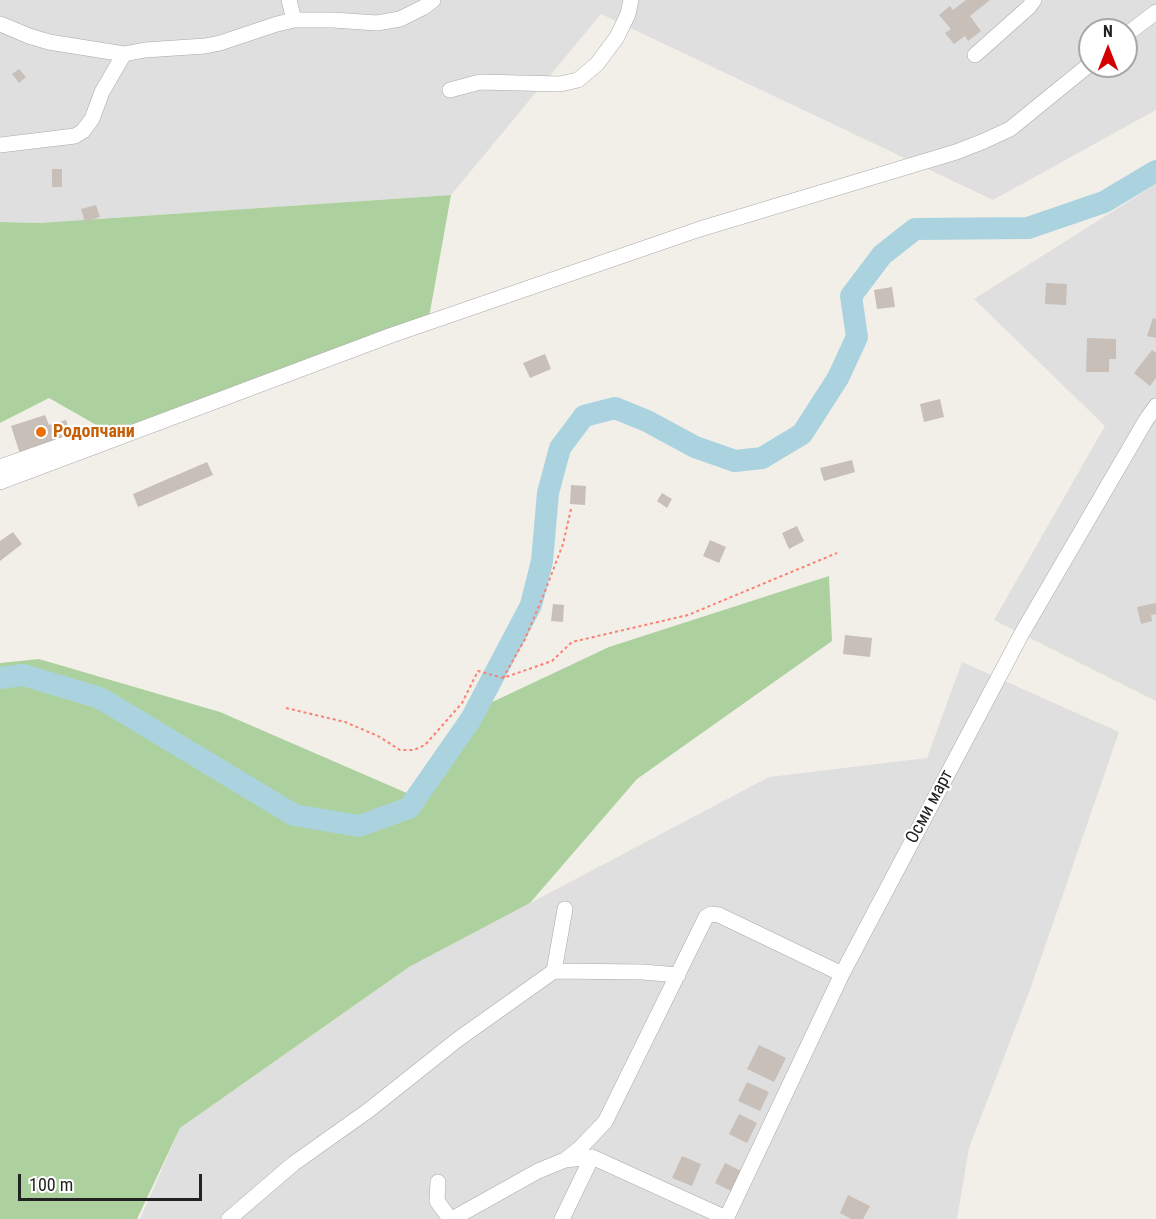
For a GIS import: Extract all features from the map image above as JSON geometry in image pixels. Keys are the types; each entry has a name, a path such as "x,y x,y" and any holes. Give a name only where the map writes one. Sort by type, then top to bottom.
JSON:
{"street":[{"path":"289,0 294,20"},
{"path":"0,24 49,42 124,54 220,43 294,20 377,22 400,19 433,0"},
{"path":"450,90 480,82 560,84 578,80 597,64 617,37 628,14 631,0"},
{"path":"975,55 1034,0"},
{"path":"1138,26 1156,12"},
{"path":"0,145 75,136 83,131 92,119 102,93 124,54"},
{"path":"0,482 392,335 700,230 956,152 1010,129 1078,74"},
{"name":"Осми март","path":"726,1219 842,974 1022,633 1156,406"},
{"path":"0,467 65,444 98,446"},
{"path":"554,971 565,909"},
{"path":"565,1160 605,1122 706,917 711,914 719,915 842,974"},
{"path":"229,1219 293,1164 369,1110 457,1040 554,971 644,972 678,975"},
{"path":"562,1219 592,1157"},
{"path":"438,1182 437,1201 451,1219 538,1171 565,1160 592,1157 726,1219"}],"path":[{"path":"503,678 525,639 544,594 563,544 571,509"},
{"path":"286,708 345,723 378,736 400,750 414,750 425,745 462,703 478,671 503,678 552,661 573,642 688,615 837,553"}],"shaded area":[{"path":"0,0 1156,0 1156,110 993,200 601,14 451,195 39,223 0,222"},
{"path":"1156,184 1156,701 994,620 1105,426 974,299"},
{"path":"962,662 1119,732 1031,987 969,1148 957,1219 140,1219 180,1128 409,967 769,777 927,758"}],"green space":[{"path":"451,195 428,323 119,438 49,398 0,423 0,222 39,223"},
{"path":"829,576 832,641 637,779 530,903 409,967 180,1128 137,1219 0,1219 0,663 39,659 220,712 416,797 488,704 609,647"}],"building":[{"path":"966,0 990,0 970,16 981,31 968,41 965,36 954,44 945,33 951,29 939,15 950,6 953,10"},
{"path":"19,69 26,77 19,83 12,74"},
{"path":"52,169 62,169 62,187 52,187"},
{"path":"96,205 100,217 85,222 81,209"},
{"path":"1046,283 1067,284 1066,305 1045,304"},
{"path":"892,287 895,307 877,309 874,290"},
{"path":"1153,318 1156,319 1156,338 1147,336"},
{"path":"1087,338 1116,339 1116,359 1109,359 1109,372 1086,372"},
{"path":"1152,350 1156,353 1156,378 1150,386 1134,373"},
{"path":"545,354 551,369 530,378 523,363"},
{"path":"940,399 944,417 924,422 920,404"},
{"name":"Родопчани","path":"45,415 49,425 66,420 72,437 20,454 11,426"},
{"path":"852,460 855,472 824,481 820,468"},
{"path":"207,462 213,475 138,507 133,494"},
{"path":"571,485 586,486 585,505 570,504"},
{"path":"662,493 672,499 667,508 657,501"},
{"path":"797,526 804,541 789,549 782,533"},
{"path":"13,532 22,544 0,561 0,541"},
{"path":"710,540 726,547 719,563 703,556"},
{"path":"1156,603 1156,614 1151,615 1152,621 1141,624 1137,607"},
{"path":"553,604 564,605 563,622 551,621"},
{"path":"845,635 872,638 870,657 843,654"},
{"path":"759,1045 786,1058 774,1082 747,1069"},
{"path":"747,1082 769,1092 760,1111 738,1101"},
{"path":"739,1114 757,1123 747,1143 729,1134"},
{"path":"682,1156 701,1164 692,1186 672,1178"},
{"path":"725,1163 741,1171 731,1191 715,1183"},
{"path":"848,1195 870,1206 863,1219 851,1219 840,1213"}],"waterway":[{"path":"0,678 23,675 100,698 294,815 359,826 409,808 471,719 531,605 542,561 548,493 560,448 584,416 615,408 647,421 695,447 735,461 762,458 802,434 838,378 857,337 851,296 882,255 915,229 1028,228 1104,202 1156,171"}],"place":[{"name":"Родопчани","path":"41,432"}]}
